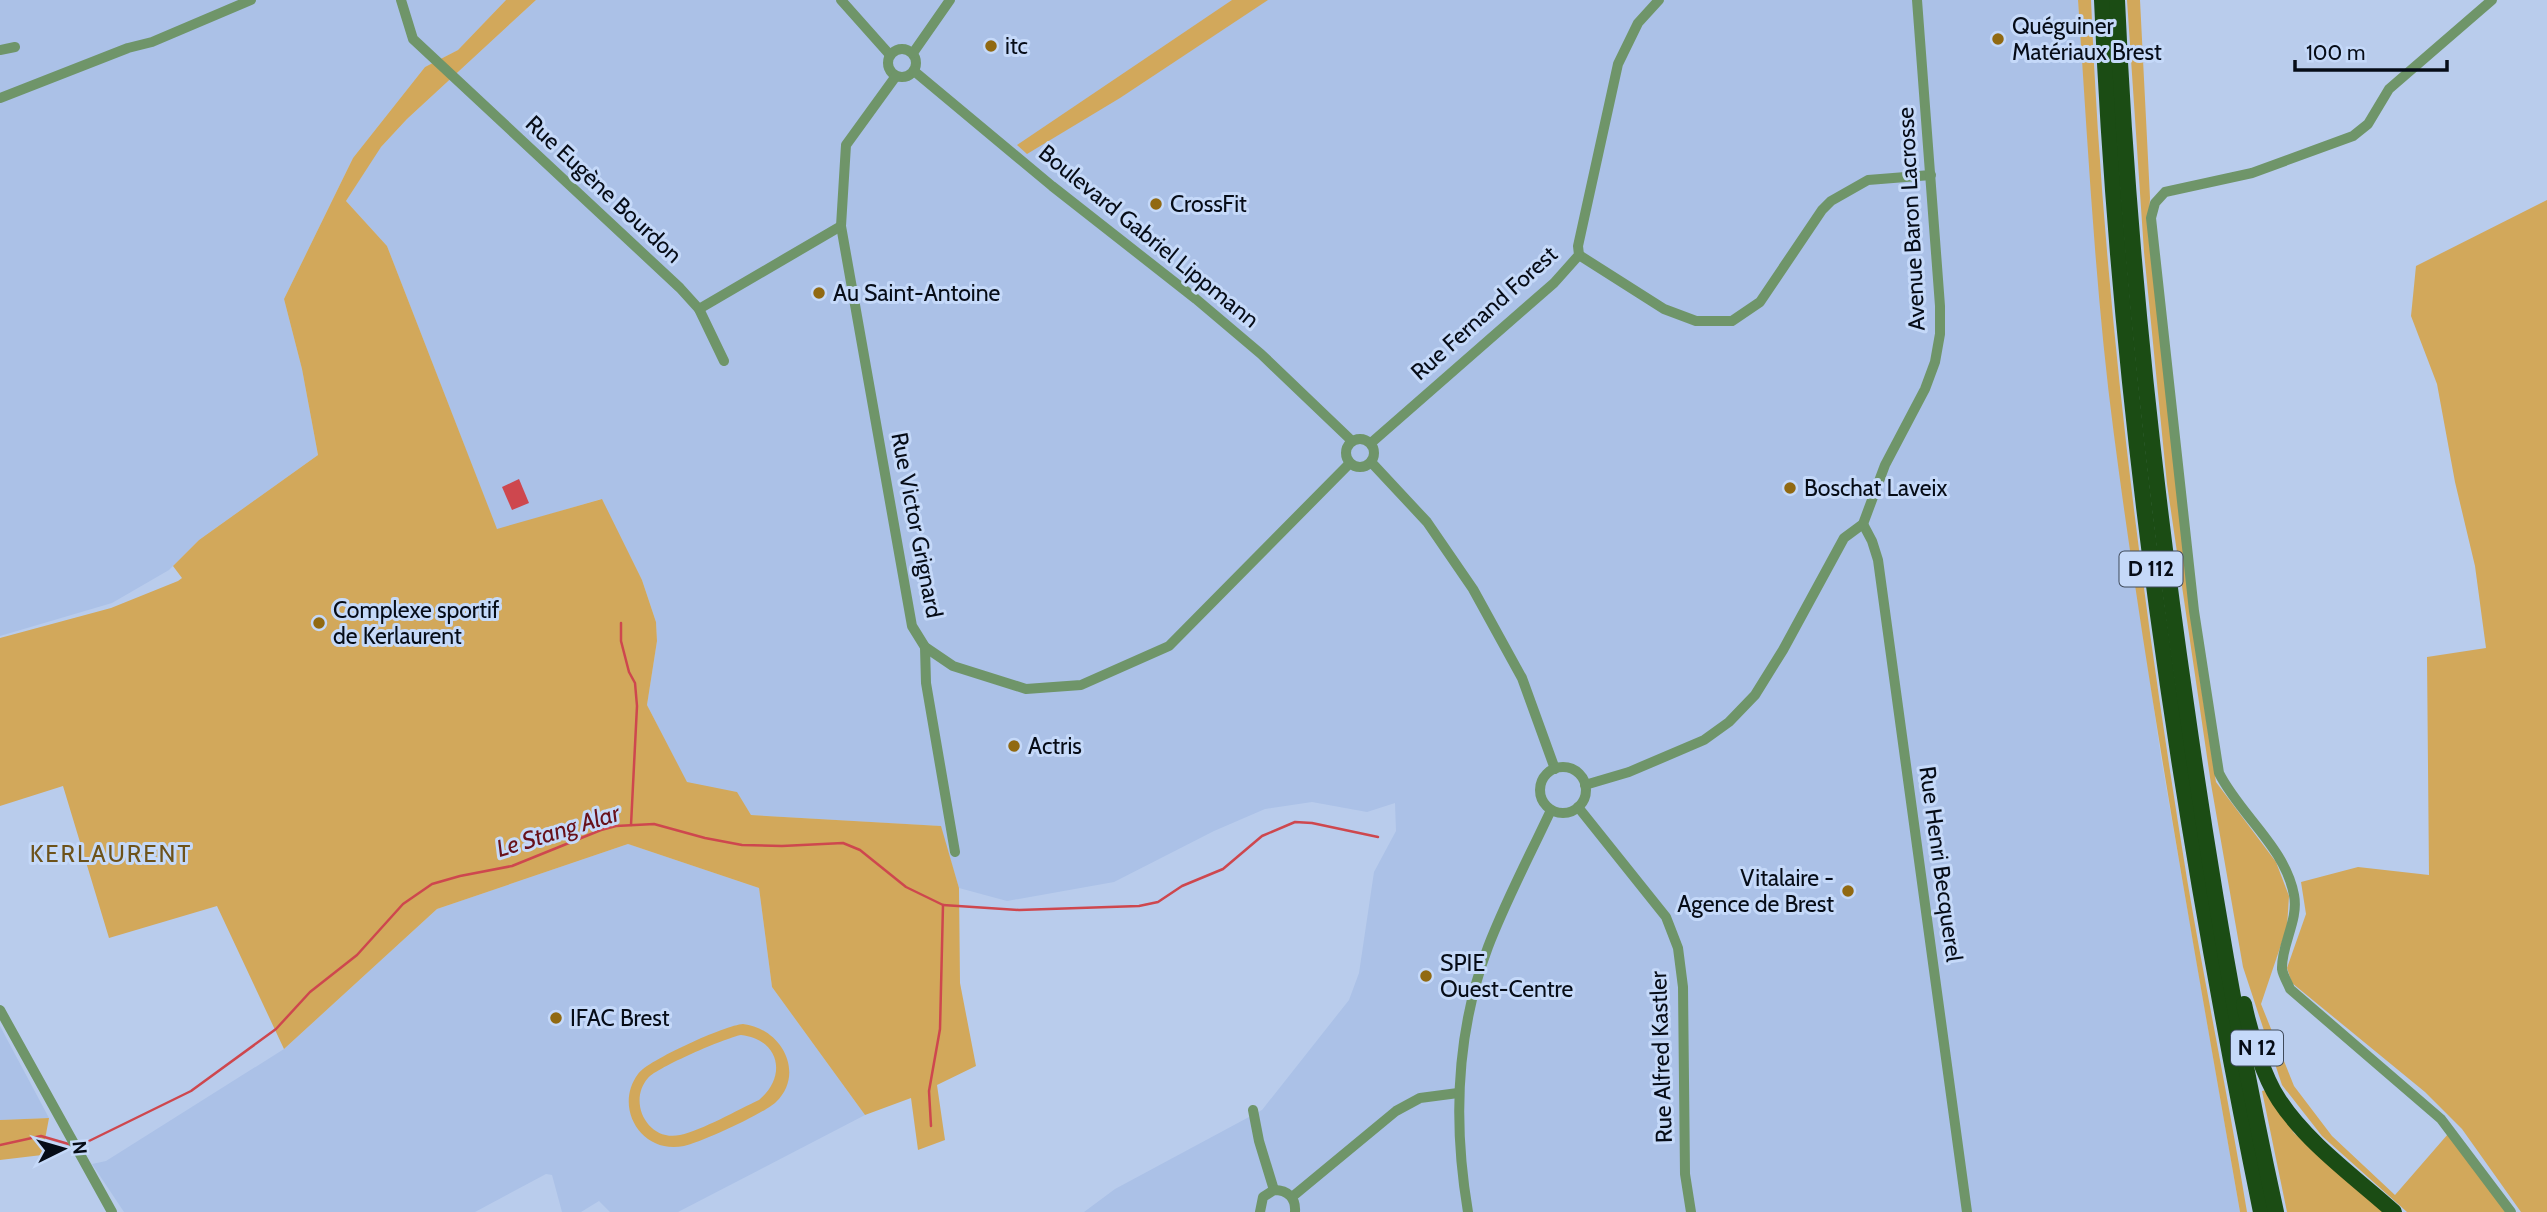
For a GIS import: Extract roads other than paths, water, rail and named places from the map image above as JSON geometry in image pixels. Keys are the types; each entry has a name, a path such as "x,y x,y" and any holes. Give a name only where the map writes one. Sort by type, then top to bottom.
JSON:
{"highway":[{"name":"D 112","path":"2102,0 2128,371 2151,572 2186,814 2245,1133"},
{"name":"D 112","path":"2117,0 2129,195 2152,442 2173,615 2205,837 2276,1212"},
{"name":"N 12","path":"2205,837 2227,915 2245,1010 2262,1063 2278,1098 2305,1132 2394,1212"},
{"path":"2245,1133 2255,1212"},
{"path":"2245,1133 2260,1212"}],"street":[{"path":"0,98 128,48 152,42 251,0"},
{"name":"Rue Eugène Bourdon","path":"401,0 413,39 680,288 699,309 724,361"},
{"path":"841,0 890,55"},
{"path":"913,53 950,0"},
{"name":"Rue Fernand Forest","path":"1371,443 1554,282 1578,255 1618,64 1637,23 1659,0"},
{"name":"Avenue Baron Lacrosse","path":"1585,785 1676,753 1704,740 1729,722 1755,695 1783,650 1844,538 1863,524 1885,465 1925,389 1935,362 1940,334 1940,306 1917,0"},
{"path":"2492,0 2389,89 2368,124 2353,136 2252,173 2165,192 2155,203 2151,218 2194,611 2219,773 2228,792 2278,856 2290,880 2295,899 2282,971 2290,989 2441,1119 2511,1212"},
{"path":"0,50 15,47"},
{"path":"901,48 913,53 917,62 914,71 904,78 896,76 888,64 890,55 901,48"},
{"name":"Boulevard Gabriel Lippmann","path":"914,71 1261,354 1352,441"},
{"name":"Rue Victor Grignard","path":"896,76 846,145 841,226 912,626 925,647 953,666 1026,689 1081,685 1169,646 1350,463"},
{"path":"1578,255 1664,309 1696,321 1732,321 1760,302 1822,210 1831,201 1868,180 1931,174"},
{"path":"699,309 841,226"},
{"path":"1364,439 1371,443 1375,454 1371,462 1363,467 1350,463 1346,454 1352,441 1364,439"},
{"path":"1371,462 1427,522 1473,589 1522,678 1555,769"},
{"name":"Rue Henri Becquerel","path":"1863,524 1878,560 1967,1212"},
{"path":"925,647 926,683 955,852"},
{"path":"1555,769 1573,770 1585,785 1584,797 1578,807 1565,813 1552,810 1542,800 1541,786 1548,773 1555,769"},
{"name":"Rue Alfred Kastler","path":"1578,807 1666,917 1678,948 1683,987 1685,1174 1691,1212"},
{"path":"1468,1212 1460,1148 1458,1093 1466,1029 1476,982 1488,946 1552,810"},
{"path":"0,1010 112,1212"},
{"path":"1292,1197 1396,1111 1420,1098 1458,1093"},
{"path":"1253,1110 1274,1190"},
{"path":"1260,1212 1263,1197 1274,1190 1292,1197 1295,1212"}],"waterway":[{"path":"621,623 621,641 629,672 635,683 637,706 631,825"},
{"name":"Le Stang Alar","path":"87,1142 191,1091 276,1029 310,992 357,955 403,904 432,884 512,866 616,826 654,824 742,845 843,843 860,850 906,887 943,905 1019,910 1139,906 1158,902 1182,886 1223,869 1262,836 1295,822 1378,837"},
{"path":"931,1126 929,1091 940,1029 943,905"},
{"name":"Le Stang Alar","path":"0,1145 41,1136 72,1145"}],"place":[{"name":"Quéguiner Matériaux Brest","path":"1998,39"},
{"name":"itc","path":"991,46"},
{"name":"CrossFit","path":"1156,204"},
{"name":"Au Saint-Antoine","path":"819,293"},
{"name":"Boschat Laveix","path":"1790,488"},
{"name":"Complexe sportif de Kerlaurent","path":"319,623"},
{"name":"Actris","path":"1014,746"},
{"name":"Vitalaire - Agence de Brest","path":"1848,891"},
{"name":"SPIE Ouest-Centre","path":"1426,976"},
{"name":"IFAC Brest","path":"556,1018"}],"district":[{"name":"KERLAURENT","path":"111,854"}]}
